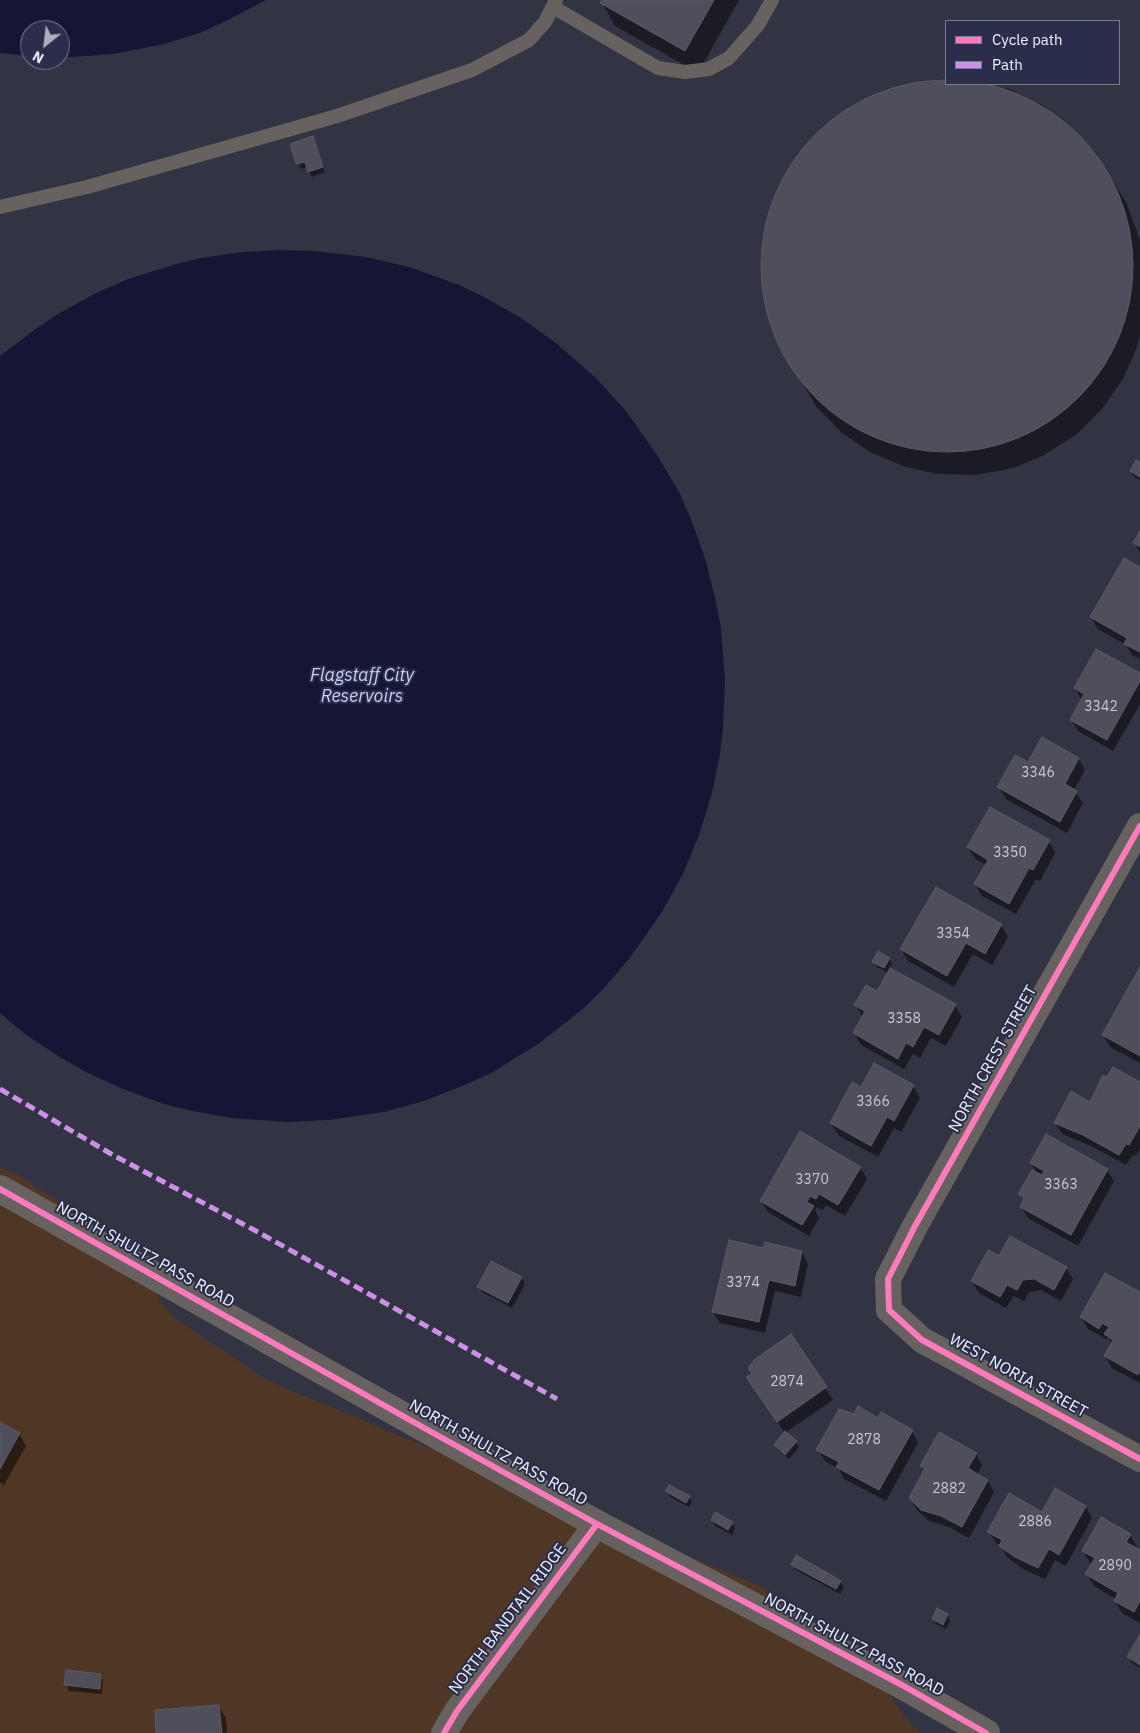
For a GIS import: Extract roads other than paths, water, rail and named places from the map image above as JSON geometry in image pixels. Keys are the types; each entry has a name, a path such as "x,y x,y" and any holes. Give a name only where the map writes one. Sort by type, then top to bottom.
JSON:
{"street":[{"name":"NORTH CREST STREET","path":"889,1310 888,1279 915,1226 1140,826"},
{"name":"NORTH SHULTZ PASS ROAD","path":"0,1189 426,1430 598,1524 902,1685 985,1733"},
{"name":"WEST NORIA STREET","path":"889,1310 922,1340 1140,1458"},
{"name":"NORTH BANDTAIL RIDGE","path":"444,1733 456,1711 598,1524"}],"lane":[{"path":"0,207 87,187 337,116 472,70 528,40 545,22 554,3 658,68 685,72 709,69 729,58 758,25 772,0"}],"water":[{"path":"0,0 266,0 202,32 164,44 113,54 70,57 70,20 20,20 20,55 0,53"},
{"name":"Flagstaff City Reservoirs","path":"313,251 366,257 409,267 459,285 521,318 556,343 597,379 625,410 657,455 679,492 690,517 705,558 715,598 721,628 725,681 720,754 712,793 699,835 683,874 662,912 629,959 604,988 583,1009 538,1044 491,1073 467,1084 424,1101 384,1112 329,1120 288,1122 232,1118 193,1111 164,1104 123,1089 84,1071 60,1057 25,1034 0,1013 0,356 58,314 96,293 131,278 201,258 243,252"}]}
